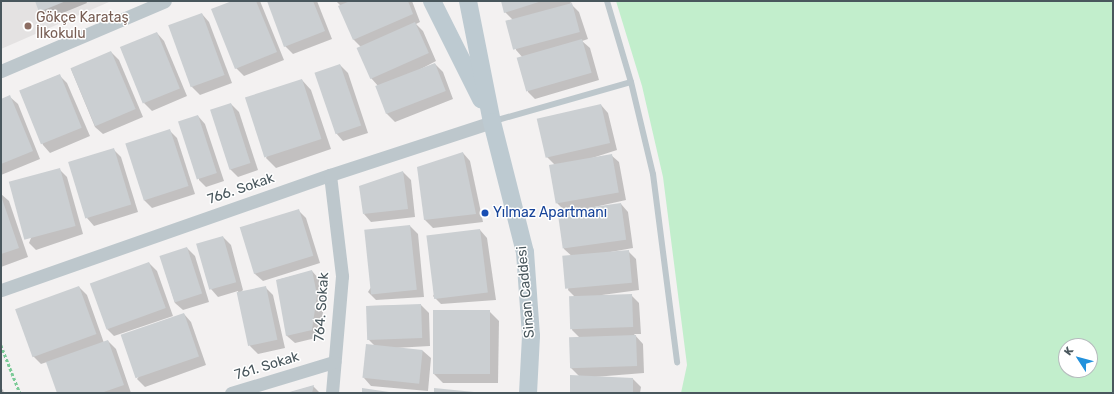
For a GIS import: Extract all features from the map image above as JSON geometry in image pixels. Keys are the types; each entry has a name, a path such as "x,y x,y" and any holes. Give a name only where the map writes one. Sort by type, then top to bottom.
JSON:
{"main road":[{"name":"Sinan Caddesi","path":"432,1 492,122"},
{"name":"Sinan Caddesi","path":"468,1 492,122 525,252 531,336 528,393"}],"street":[{"path":"1,71 165,1"},
{"name":"766. Sokak","path":"1,290 330,175 492,122"},
{"name":"764. Sokak","path":"330,175 342,276 332,393"},
{"name":"761. Sokak","path":"231,393 334,362"}],"lane":[{"path":"607,1 632,82 653,174 677,362"},
{"path":"492,122 632,82"}],"path":[{"path":"1,345 20,393"}],"shaded area":[{"name":"Gökçe Karataş İlkokulu","path":"1,1 109,1 109,2 1,49"}],"green space":[{"path":"616,1 1113,1 1113,393 681,393 687,365 663,177 642,86"}],"building":[{"path":"35,1 66,1 39,12"},
{"path":"232,1 256,1 277,52 235,69 211,9"},
{"path":"267,1 313,1 325,31 284,47"},
{"path":"350,1 408,1 413,14 353,40 338,6"},
{"path":"501,1 542,1 504,13"},
{"path":"572,3 580,32 513,50 505,21"},
{"path":"202,13 225,75 191,87 168,25"},
{"path":"415,22 429,53 370,79 357,48"},
{"path":"157,32 180,89 143,104 120,47"},
{"path":"582,39 592,73 526,91 517,58"},
{"path":"111,51 136,109 95,126 70,68"},
{"path":"435,63 446,91 386,114 375,86"},
{"path":"340,64 361,125 336,134 314,73"},
{"path":"60,74 82,128 41,144 19,90"},
{"path":"302,79 321,139 264,157 245,98"},
{"path":"10,95 33,151 1,164 1,99"},
{"path":"231,103 250,163 230,170 210,110"},
{"path":"601,104 610,143 546,158 537,119"},
{"path":"198,115 217,173 197,180 178,121"},
{"path":"170,129 189,186 144,201 125,144"},
{"path":"114,148 131,204 85,218 68,162"},
{"path":"463,152 476,214 424,220 417,167"},
{"path":"612,154 619,192 556,204 549,165"},
{"path":"60,168 76,226 24,240 9,182"},
{"path":"403,171 408,209 363,214 359,186"},
{"path":"1,196 19,248 1,254"},
{"path":"621,203 626,240 563,249 558,212"},
{"path":"299,209 313,256 254,274 240,227"},
{"path":"410,225 417,290 371,294 364,230"},
{"path":"480,229 488,293 434,299 426,236"},
{"path":"223,236 236,282 209,290 196,244"},
{"path":"187,247 202,294 175,303 159,256"},
{"path":"629,250 632,283 565,289 562,256"},
{"path":"149,262 166,308 107,330 90,284"},
{"path":"312,270 317,295 312,330 286,336 276,280"},
{"path":"79,286 96,334 33,357 15,309"},
{"path":"266,286 277,340 248,346 237,292"},
{"path":"632,294 633,327 570,329 569,296"},
{"path":"421,304 422,338 367,340 366,306"},
{"path":"433,310 490,310 490,374 433,374"},
{"path":"184,313 199,356 136,378 121,335"},
{"path":"636,335 637,366 570,368 569,337"},
{"path":"108,340 124,385 101,393 57,393 46,362"},
{"path":"366,344 423,350 419,384 362,378"},
{"path":"570,375 633,378 633,393 570,393"},
{"path":"314,385 312,393 286,393"},
{"path":"362,388 389,392 389,393 362,393"},
{"path":"434,388 474,392 474,393 434,393"}],"place":[{"name":"Gökçe Karataş İlkokulu","path":"28,26"},
{"name":"Yılmaz Apartmanı","path":"485,213"}]}
